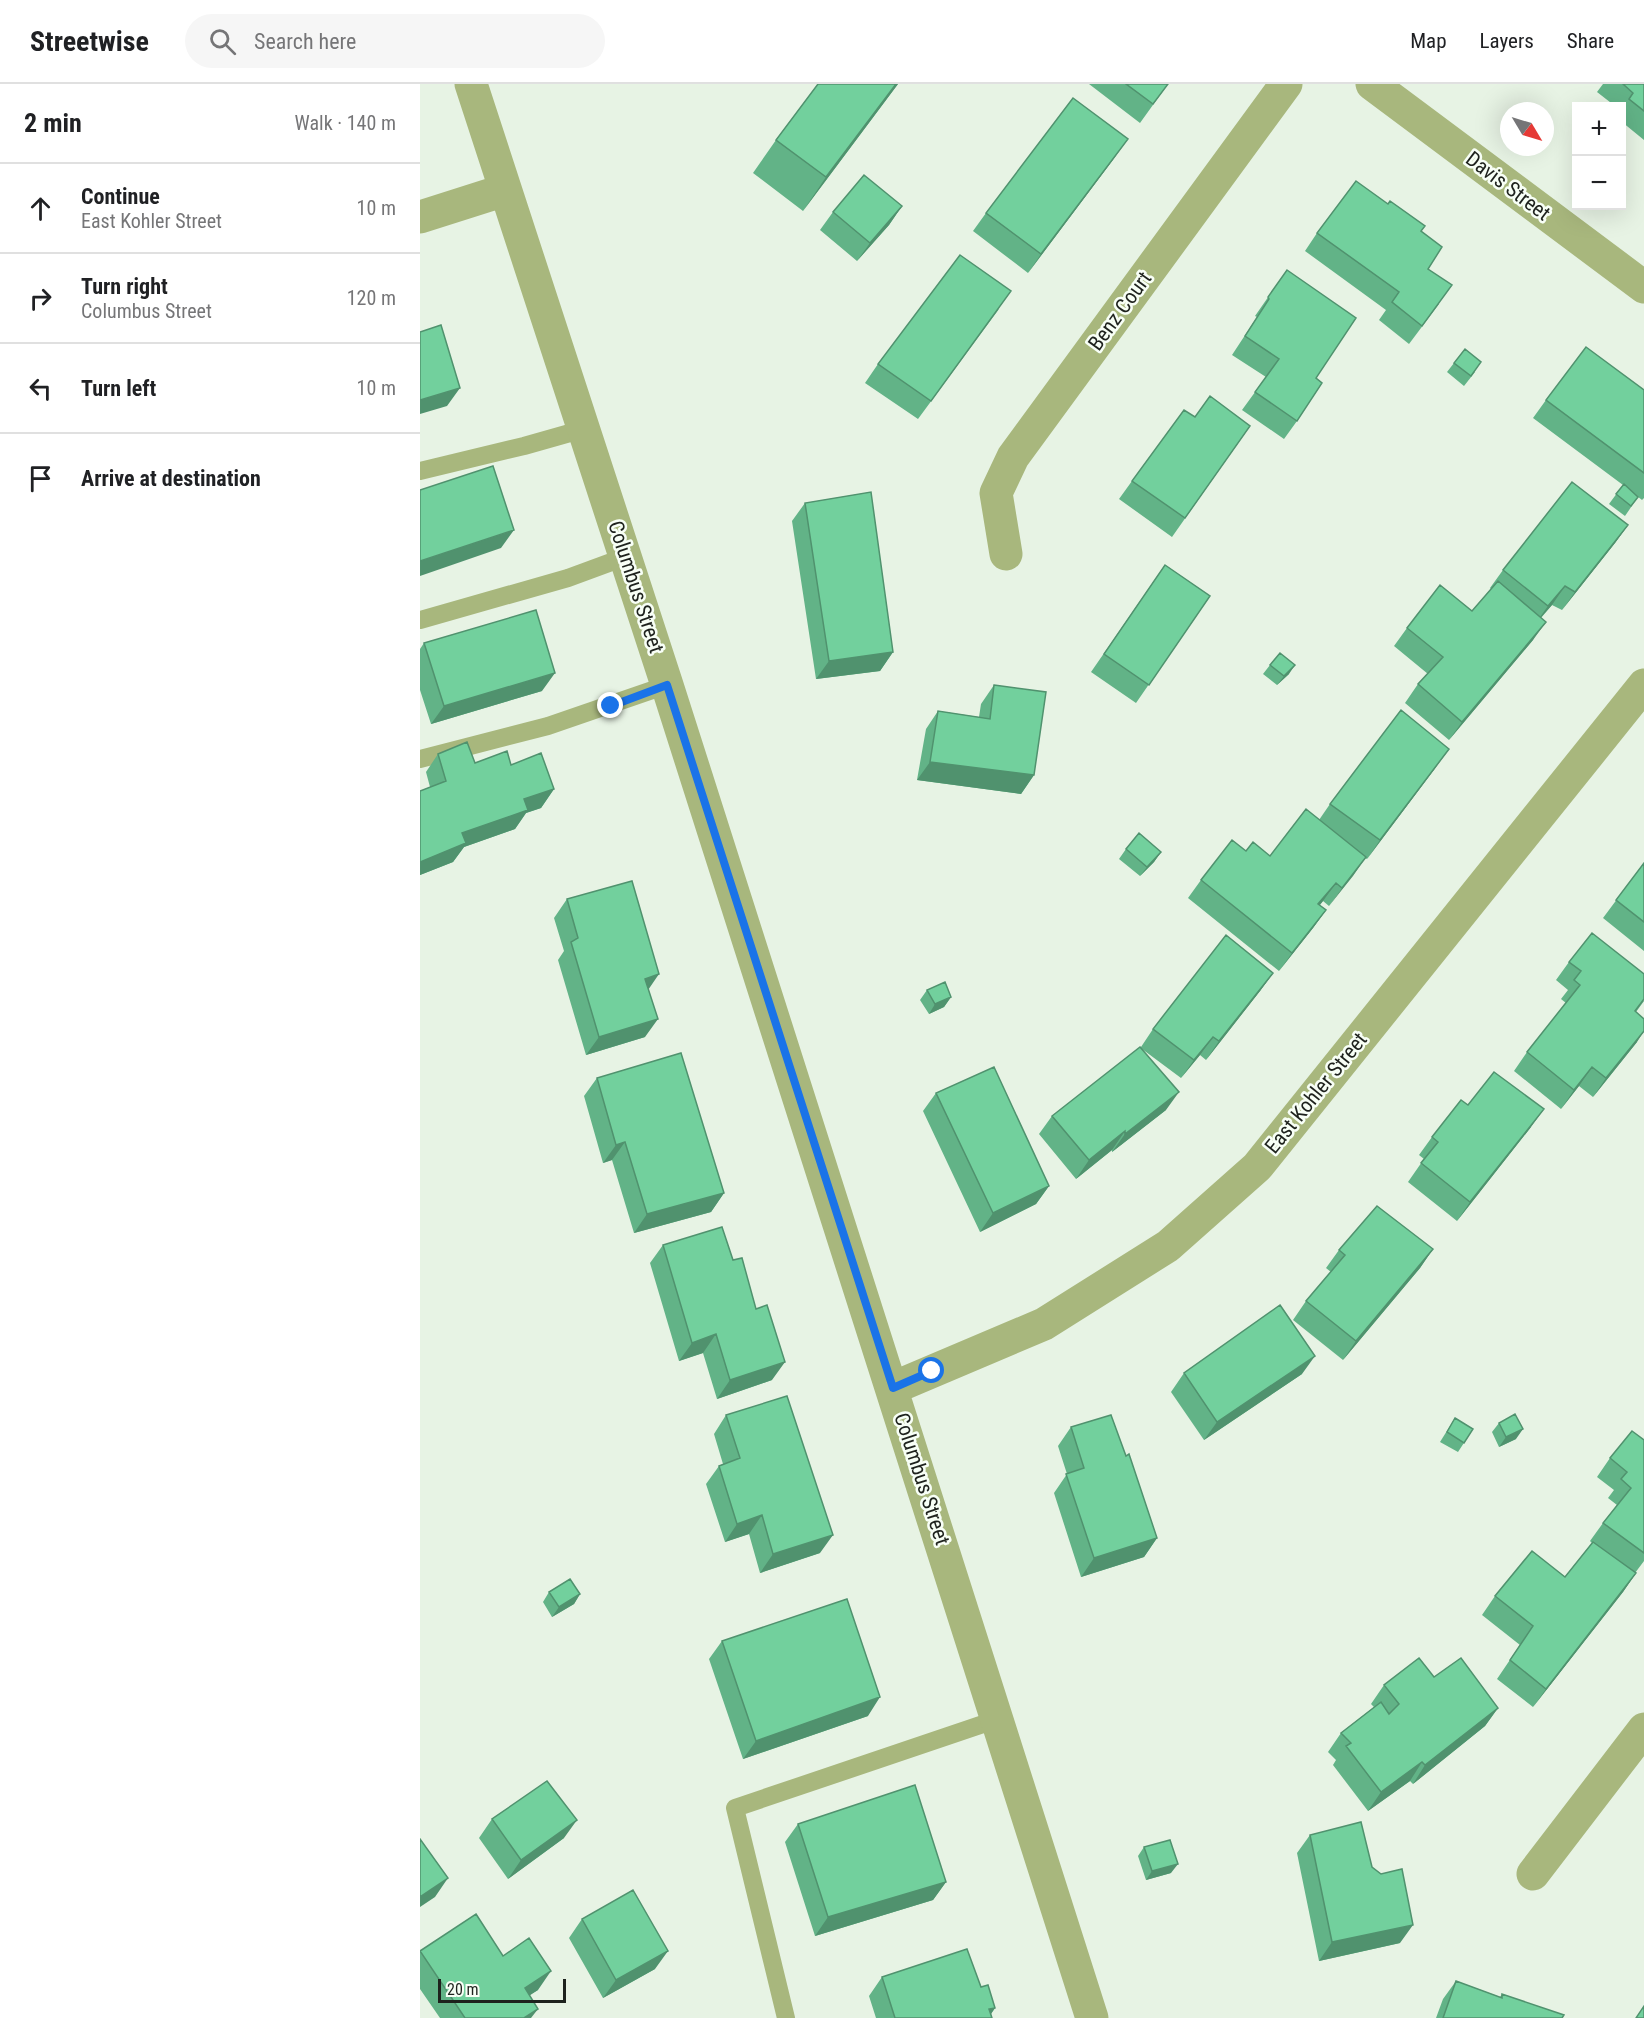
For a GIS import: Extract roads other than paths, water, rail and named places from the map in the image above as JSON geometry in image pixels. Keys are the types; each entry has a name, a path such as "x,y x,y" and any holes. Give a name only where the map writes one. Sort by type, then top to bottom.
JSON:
{"street":[{"name":"Columbus Street","path":"471,84 893,1388 1092,2018"},
{"name":"Benz Court","path":"1006,554 996,493 1013,457 1286,84"},
{"name":"Davis Street","path":"1372,84 1644,287"},
{"path":"420,217 505,190"},
{"name":"East Kohler Street","path":"893,1388 1044,1324 1168,1246 1257,1167 1644,685"},
{"path":"1533,1874 1644,1729"}],"lane":[{"path":"420,471 584,429"},
{"path":"420,620 568,578 625,557"},
{"path":"420,759 548,726 667,685"},
{"path":"786,2018 735,1808 998,1719"}]}
